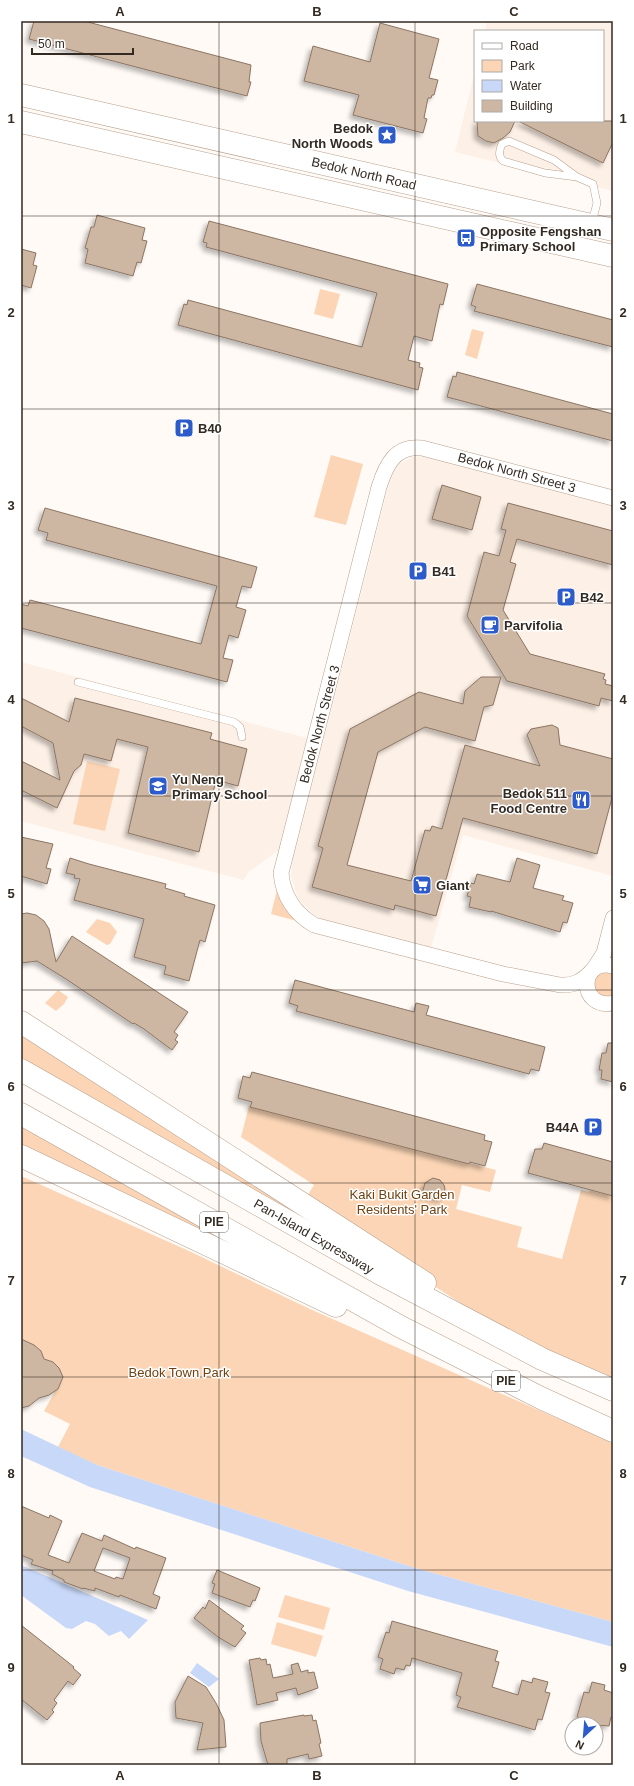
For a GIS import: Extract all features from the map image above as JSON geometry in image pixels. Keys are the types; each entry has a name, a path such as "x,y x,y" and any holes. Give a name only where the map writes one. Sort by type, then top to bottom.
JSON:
{"main road":[{"name":"Bedok North Road","path":"21,95 613,230"},
{"name":"Bedok North Road","path":"21,122 613,256"},
{"path":"21,1022 542,1359"},
{"name":"Pan-Island Expressway","path":"21,1070 379,1273 542,1359 613,1390"},
{"name":"PIE","path":"21,1114 401,1327 541,1398 613,1431"},
{"path":"21,1156 376,1326 401,1327"}],"street":[{"name":"Bedok North Street 3","path":"592,971 578,983 568,986 560,985 503,974 314,925 302,916 292,905 284,887 281,873 379,487 385,468 391,458 405,449 422,448 613,498"},
{"path":"609,1004 592,998 587,989 587,979 604,954 613,918"},
{"path":"592,971 600,966 613,966"}],"lane":[{"path":"577,177 545,173 503,161 500,158 499,150 502,144 509,140 554,160 577,177 593,184 596,189 597,202 591,225"},
{"path":"78,682 234,722 241,729 242,737"}],"shaded area":[{"path":"487,21 613,21 613,191 455,152 474,75 474,122 604,122 604,30 485,30"},
{"path":"423,456 613,506 613,876 463,835 431,948 322,919 314,915 298,899 291,876 292,862 390,480 397,465 413,457"},
{"name":"Yu Neng Primary School","path":"21,662 307,738 279,850 249,872 243,880 21,821"}],"green space":[{"path":"320,289 340,294 333,319 314,314"},
{"path":"472,329 484,332 477,359 465,355"},
{"path":"331,455 363,464 346,525 314,517"},
{"path":"87,761 120,769 105,831 73,824"},
{"path":"281,874 312,925 271,914"},
{"path":"97,919 110,923 117,932 110,944 107,945 86,932"},
{"path":"613,966 613,1003 606,1004 587,979"},
{"path":"58,990 68,997 64,1004 56,1011 45,1003"},
{"path":"21,1022 538,1357 21,1069"},
{"name":"Kaki Bukit Garden Residents' Park","path":"249,1106 496,1170 490,1192 462,1185 456,1209 522,1227 517,1247 562,1259 581,1190 589,1192 589,1190 613,1196 613,1387 543,1357 304,1201 314,1185 241,1137"},
{"path":"21,1112 377,1324 21,1155"},
{"name":"Bedok Town Park","path":"21,1176 189,1251 310,1309 613,1443 613,1622 415,1568 97,1465 58,1447 70,1424 44,1411 63,1377 56,1365 44,1359 36,1346 21,1340"},
{"path":"285,1595 330,1608 324,1630 278,1617"},
{"path":"277,1622 323,1636 316,1657 271,1644"}],"water":[{"path":"21,1429 97,1465 415,1568 613,1622 613,1647 408,1591 90,1487 21,1456"},
{"path":"21,1565 148,1620 129,1639 121,1631 109,1636 95,1624 86,1621 72,1629 66,1628 21,1595"},
{"path":"197,1663 219,1679 209,1687 190,1673"}],"building":[{"path":"34,21 84,21 251,65 249,82 251,82 247,96 29,39"},
{"path":"380,23 439,39 429,78 438,80 434,95 432,95 431,98 428,98 424,118 427,119 423,133 353,115 359,95 304,81 313,46 370,62"},
{"path":"613,121 613,142 603,163 520,122"},
{"path":"477,122 515,122 510,132 494,143 486,141 478,136"},
{"path":"97,215 145,228 142,240 147,241 141,263 137,262 133,276 85,263 88,249 85,248 91,227 94,227"},
{"path":"209,221 448,284 443,305 440,304 432,341 414,336 408,360 420,363 419,367 423,368 418,390 178,325 184,304 187,305 188,300 362,347 377,293 206,247 207,243 203,242"},
{"path":"21,249 36,253 33,265 37,266 31,288 21,285"},
{"path":"477,284 613,320 613,347 474,311 476,307 471,305"},
{"path":"457,372 613,414 613,441 447,397 453,376 456,377"},
{"path":"442,485 481,497 472,530 432,519"},
{"path":"508,503 613,531 613,565 517,539 510,562 516,564 503,610 530,654 605,674 603,679 606,680 605,684 613,686 613,701 601,698 599,706 507,681 467,616 484,552 499,556 506,530 501,529"},
{"path":"45,508 257,567 251,588 242,586 236,607 246,610 238,638 229,635 223,658 233,660 227,682 21,628 21,604 28,606 30,600 201,644 217,586 46,540 48,533 38,530"},
{"path":"481,677 501,677 493,705 484,707 475,741 425,727 378,752 347,865 411,881 425,830 430,831 432,826 442,829 465,745 540,766 527,735 531,729 552,725 558,728 560,745 613,759 613,794 597,854 463,818 436,916 395,905 394,910 312,887 323,848 318,846 350,729 419,692 463,704 465,691"},
{"path":"21,698 69,722 75,698 212,733 210,739 247,749 238,786 216,780 199,852 128,833 148,747 117,739 111,761 84,754 81,765 74,771 57,808 21,790 21,761 60,780 53,743 21,726"},
{"path":"21,837 53,844 46,868 51,869 47,884 21,876"},
{"path":"70,858 166,884 165,888 185,894 184,896 215,905 205,942 200,940 189,981 164,974 166,966 134,957 144,919 74,900 80,879 74,878 75,875 66,873"},
{"path":"517,858 540,865 533,888 564,896 562,900 573,903 567,923 563,922 560,932 491,911 469,907 471,897 467,896 471,883 474,884 477,874 510,882"},
{"path":"27,913 36,915 44,921 49,929 56,962 72,936 188,1012 174,1032 178,1035 175,1040 178,1042 172,1050 144,1029 134,1023 133,1024 37,961 21,963 21,914"},
{"path":"295,980 414,1012 416,1003 429,1006 426,1015 545,1047 539,1071 531,1069 529,1074 296,1011 298,1006 289,1003"},
{"path":"608,1043 613,1043 613,1082 601,1079 602,1070 599,1070 602,1053 606,1053"},
{"path":"252,1072 485,1135 484,1140 492,1142 485,1166 470,1162 469,1164 250,1107 252,1102 238,1098 243,1076 250,1078"},
{"path":"544,1143 613,1162 613,1196 528,1173 535,1149 542,1149"},
{"path":"433,1178 440,1180 444,1185 445,1189 442,1199 422,1194 425,1183"},
{"path":"21,1339 34,1345 41,1351 44,1359 53,1362 59,1368 63,1377 58,1389 49,1395 39,1398 29,1406 21,1408"},
{"path":"21,1506 49,1518 50,1515 62,1521 48,1555 69,1563 82,1533 102,1541 104,1535 135,1549 136,1547 166,1558 153,1594 160,1597 156,1609 120,1595 119,1597 95,1588 95,1591 83,1589 64,1582 64,1580 52,1574 53,1571 31,1564 33,1560 21,1555","holes":["103,1548 130,1558 123,1579 116,1577 115,1579 94,1571"]},
{"path":"217,1570 260,1588 255,1601 253,1600 250,1607 212,1593 215,1584 212,1583"},
{"path":"209,1600 244,1626 241,1629 246,1633 235,1647 218,1637 194,1618 203,1607 205,1609"},
{"path":"392,1621 498,1651 495,1661 499,1662 492,1687 518,1695 522,1680 532,1683 533,1678 548,1682 545,1692 550,1693 542,1720 538,1719 535,1730 457,1707 461,1697 456,1695 462,1673 412,1658 410,1666 406,1665 404,1670 396,1668 394,1674 380,1669 383,1659 378,1657 386,1632 389,1633"},
{"path":"21,1625 74,1667 73,1668 81,1675 73,1685 68,1681 54,1700 57,1703 52,1710 54,1712 47,1720 21,1699"},
{"path":"260,1658 261,1660 266,1659 267,1665 270,1664 273,1678 293,1674 291,1665 298,1663 301,1672 308,1670 308,1673 314,1672 318,1688 298,1695 296,1688 276,1693 278,1700 257,1705 249,1660"},
{"path":"188,1676 206,1687 216,1703 224,1720 226,1747 197,1750 203,1723 176,1718 175,1702"},
{"path":"592,1682 605,1685 604,1690 613,1693 613,1718 611,1717 609,1726 604,1726 604,1716 577,1716 584,1692 589,1693"},
{"path":"304,1715 312,1715 313,1721 316,1720 322,1756 309,1759 308,1754 287,1759 287,1765 268,1765 261,1741 260,1723"}],"place":[{"name":"Bedok North Woods","path":"387,135"},
{"name":"Opposite Fengshan Primary School","path":"466,238"},
{"name":"B40","path":"184,428"},
{"name":"B41","path":"418,571"},
{"name":"B42","path":"566,597"},
{"name":"Parvifolia","path":"490,625"},
{"name":"Yu Neng Primary School","path":"158,786"},
{"name":"Bedok 511 Food Centre","path":"581,800"},
{"name":"Giant","path":"422,885"},
{"name":"B44A","path":"593,1127"}]}
